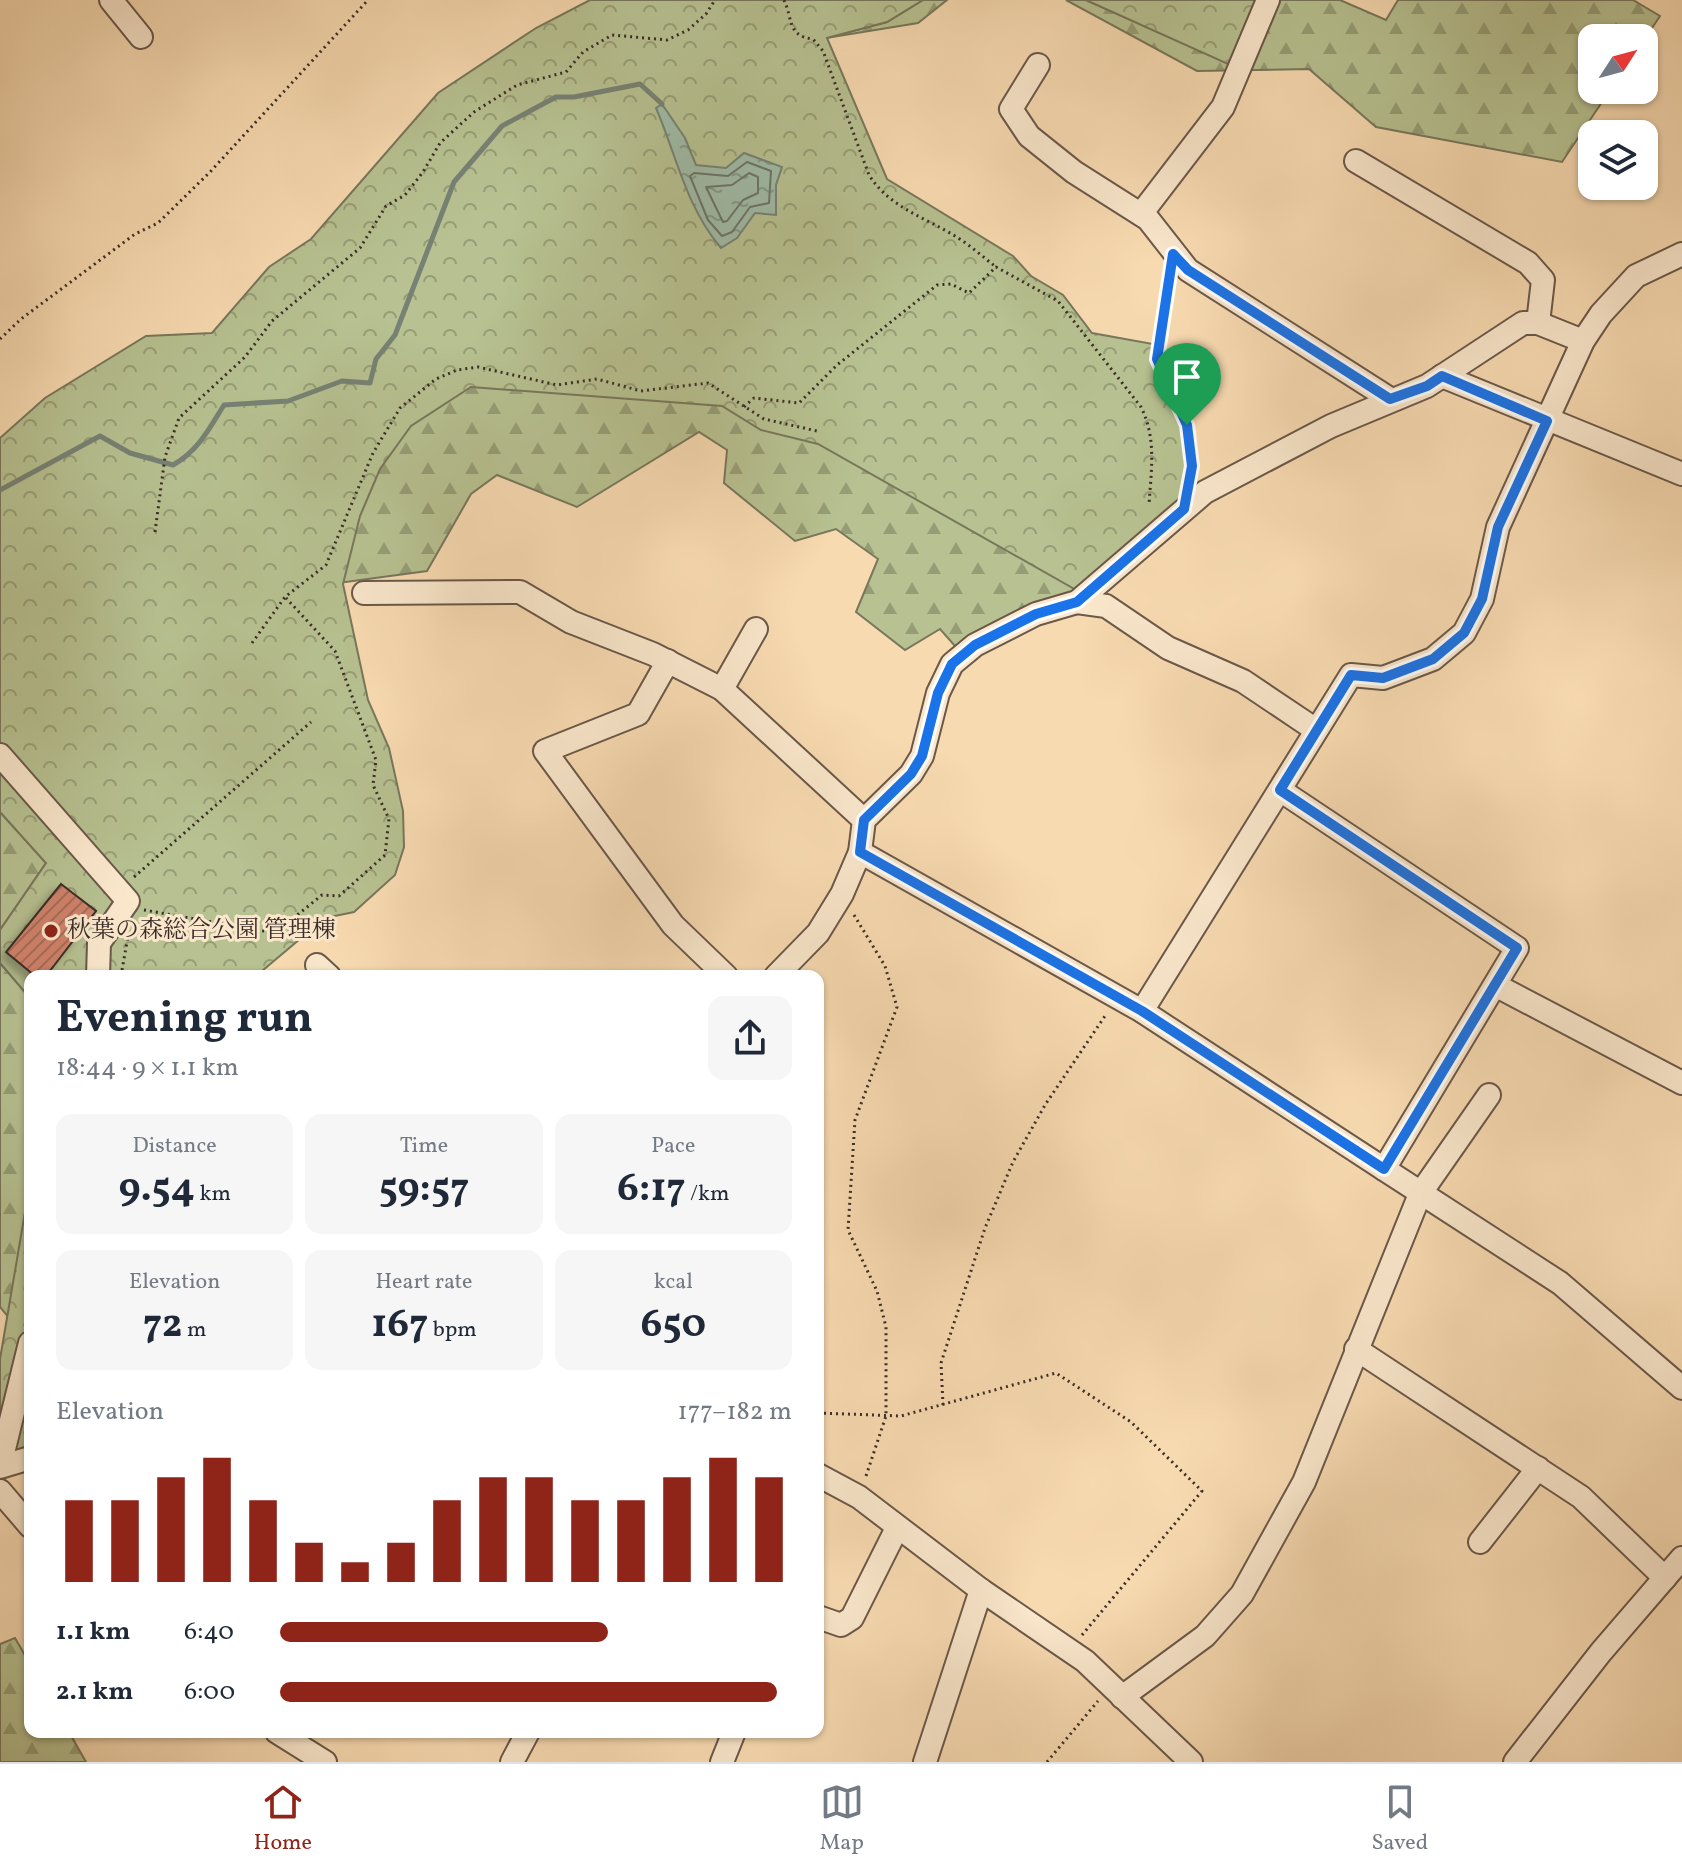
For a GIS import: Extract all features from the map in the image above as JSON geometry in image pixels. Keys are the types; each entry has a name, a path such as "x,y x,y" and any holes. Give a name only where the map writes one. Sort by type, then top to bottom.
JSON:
{"street":[{"path":"111,0 141,37"},
{"path":"1141,214 1223,107 1268,0"},
{"path":"1038,65 1011,109 1029,136 1074,172 1141,214 1188,270 1390,399"},
{"path":"1356,161 1528,263 1543,280 1538,323"},
{"path":"1142,1011 1351,675 1383,678 1433,659 1464,633 1482,599 1498,527 1583,341 1601,314 1636,276 1682,254"},
{"path":"782,970 818,933 842,894 860,852 864,820 911,774 922,756 938,693 952,664 975,645 1023,620 1077,602 1205,492 1390,399 1427,386 1523,323 1538,323 1583,341"},
{"path":"1442,376 1682,474"},
{"path":"364,593 520,592 571,622 668,661 722,689 864,820"},
{"path":"1077,602 1106,606 1168,648 1243,681 1316,730"},
{"path":"722,689 756,629"},
{"path":"668,661 638,714 545,751 673,925 720,970"},
{"path":"0,755 128,901 99,943 98,970"},
{"path":"1280,790 1517,948 1497,986 1384,1169"},
{"path":"860,852 1142,1011 1560,1283 1682,1388"},
{"path":"1497,986 1682,1083"},
{"path":"1117,1692 1205,1636 1242,1594 1304,1482 1420,1194 1489,1095"},
{"path":"1356,1349 1581,1497 1665,1578"},
{"path":"24,1368 0,1466 24,1460"},
{"path":"1480,1542 1538,1468"},
{"path":"824,1478 859,1497 981,1590 1070,1651 1191,1762"},
{"path":"0,1491 24,1519"},
{"path":"824,1619 841,1625 852,1618 897,1528"},
{"path":"1515,1762 1682,1558"},
{"path":"925,1762 981,1590"},
{"path":"284,1738 309,1758"},
{"path":"512,1762 525,1738"},
{"path":"722,1762 732,1738"}],"path":[{"path":"0,339 135,234 158,223 210,172 368,0"},
{"path":"155,532 162,470 179,418 245,357 272,321 360,248 386,206 405,195 440,143 474,112 517,85 566,72 583,52 612,35 667,40 688,30 706,14 715,0"},
{"path":"784,0 792,30 802,38 813,39 823,51 869,175 878,190 957,237 996,267 1058,301 1141,407 1151,427 1153,444 1149,505"},
{"path":"1173,254 1157,359 1187,425 1192,466 1184,509"},
{"path":"744,407 754,398 799,403 837,365 937,285 951,284 969,293 996,267"},
{"path":"252,643 285,597 326,565 373,453 400,408 446,375 478,367 557,385 597,379 641,391 708,383 764,419 817,431"},
{"path":"138,910 182,914 275,933 322,895 339,896 385,855 389,819 373,785 376,760 335,651 285,597"},
{"path":"134,876 311,722"},
{"path":"842,894 885,966 897,1007 855,1120 848,1230 877,1291 886,1327 886,1416 859,1497"},
{"path":"122,970 129,932"},
{"path":"944,1407 941,1363 985,1228 1013,1162 1045,1105 1118,997"},
{"path":"824,1413 886,1416 944,1407 1056,1373 1131,1422 1202,1491 1070,1651"},
{"path":"1047,1762 1117,1692"}],"green space":[{"path":"590,0 923,0 887,22 827,38 887,179 1013,256 1031,276 1063,295 1092,333 1153,344 1156,366 1179,416 1187,448 1181,510 1078,591 818,444 761,430 722,406 471,387 411,426 380,469 360,516 343,584 368,700 389,748 403,811 404,847 395,875 354,912 325,918 263,970 24,970 24,991 0,963 0,930 46,863 0,812 0,438 45,398 146,336 212,333 269,267 311,239 438,93 536,28"},
{"path":"923,0 947,0 918,23 826,38 887,22"},
{"path":"1066,0 1086,0 1239,68 1268,0 1340,0 1386,20 1398,0 1633,0 1660,16 1655,24 1578,24 1578,104 1601,104 1590,120 1578,120 1578,138 1562,162 1376,127 1309,69 1197,71"},
{"path":"1086,0 1268,0 1239,69"},
{"path":"667,160 1136,354 1076,600 963,655 940,629 905,650 856,612 878,559 836,529 795,541 724,483 727,450 699,432 577,507 497,475 471,494 427,571 331,584 202,419"},
{"path":"0,812 46,863 0,930"},
{"path":"0,963 24,991 24,1222 9,1318 0,1307"},
{"path":"24,1218 24,1450 0,1454 0,1359"},
{"path":"15,1638 24,1654 24,1738 72,1738 86,1762 0,1762 0,1644"}],"water":[{"path":"662,104 685,138 696,165 726,168 744,153 782,167 776,185 776,215 755,213 737,238 721,248 699,216 683,181 656,108"}],"building":[{"name":"秋葉の森総合公園 管理棟","path":"61,884 96,911 51,970 28,970 6,952"}],"waterway":[{"path":"0,490 100,436 130,453 173,465 196,446 224,405 288,401 342,381 370,383 376,359 395,335 454,182 502,126 556,97 574,97 640,84 662,104"}],"place":[{"name":"秋葉の森総合公園 管理棟","path":"51,931"}],"route":[{"path":"1173,254 1188,270 1390,399 1427,386 1442,376 1547,421 1498,527 1482,599 1464,633 1433,659 1383,678 1351,675 1280,790 1517,948 1497,986 1384,1169 1142,1011 860,852 864,820 911,774 922,756 938,693 952,664 975,645 1036,614 1077,602 1184,509 1192,466 1187,425 1157,359 1173,254"}]}
